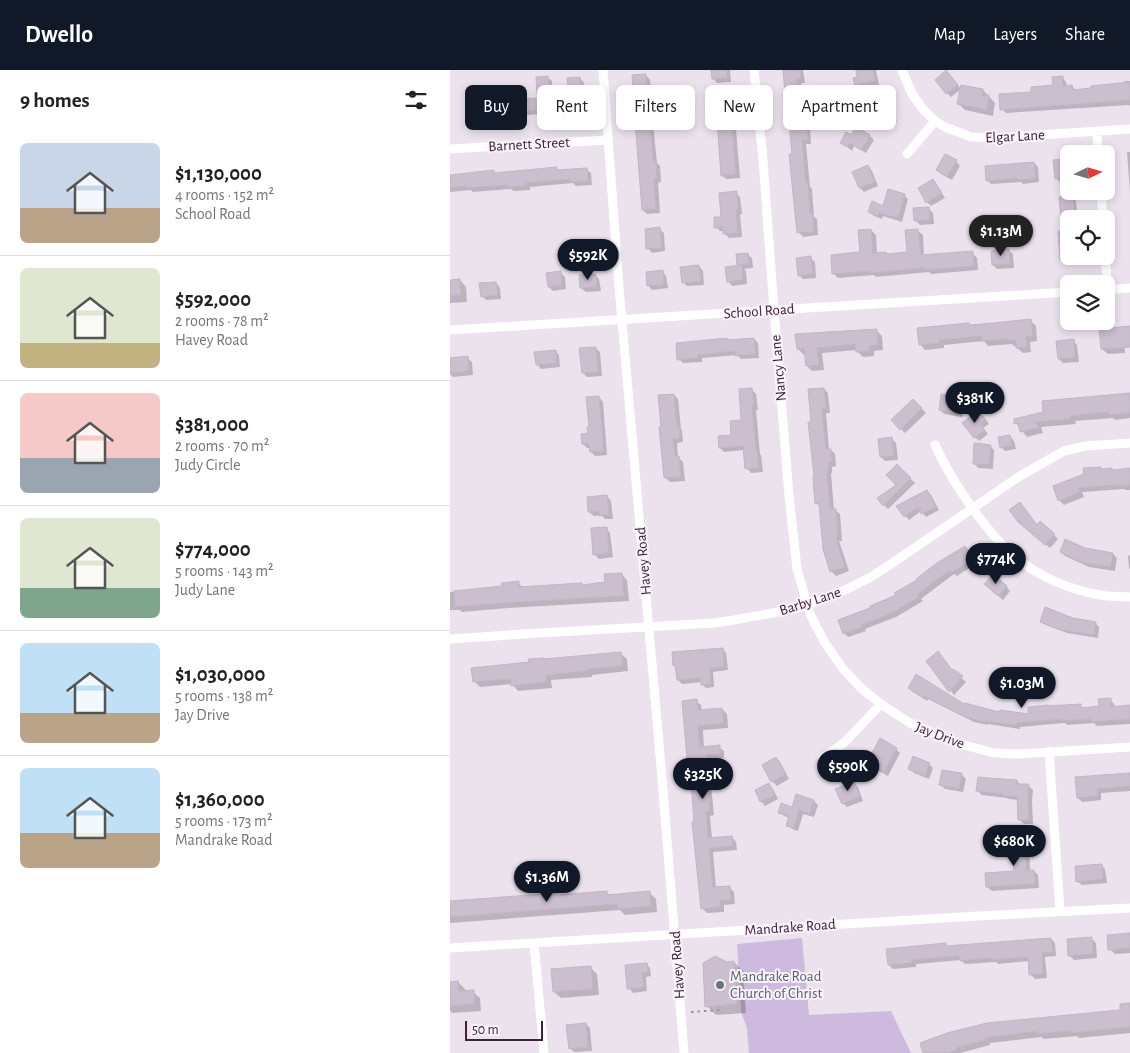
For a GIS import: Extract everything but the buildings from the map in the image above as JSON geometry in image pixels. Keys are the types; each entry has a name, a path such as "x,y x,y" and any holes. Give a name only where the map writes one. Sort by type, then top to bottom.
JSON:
{"street":[{"name":"Havey Road","path":"603,70 618,287 649,626 684,1053"},
{"name":"Nancy Lane","path":"754,70 763,160 789,496 797,570 807,605"},
{"name":"Elgar Lane","path":"902,70 912,94 935,121 971,137 995,138 1130,129"},
{"path":"907,154 935,121"},
{"path":"1097,131 1098,145"},
{"name":"Barnett Street","path":"450,149 608,140"},
{"path":"1115,289 1130,288"},
{"name":"School Road","path":"450,330 1060,293"},
{"name":"Barby Lane","path":"450,640 728,622 794,609 841,592 871,577 1020,476 1064,451 1086,446 1130,443"},
{"path":"935,445 959,491 990,531 1023,564 1055,582 1100,595 1130,596"},
{"name":"Jay Drive","path":"807,605 825,643 844,670 861,688 910,723 956,743 994,752 1019,754 1130,747"},
{"path":"822,758 844,743 881,704"},
{"path":"1049,751 1060,911"},
{"name":"Mandrake Road","path":"450,948 1130,908"},
{"path":"534,943 544,1053"}],"path":[{"path":"691,1012 720,1010 720,1006"}],"shaded area":[{"path":"802,938 809,1015 891,1011 911,1053 749,1053 747,1028 741,1012 737,944"}],"place":[{"name":"Mandrake Road Church of Christ","path":"720,985"}]}
